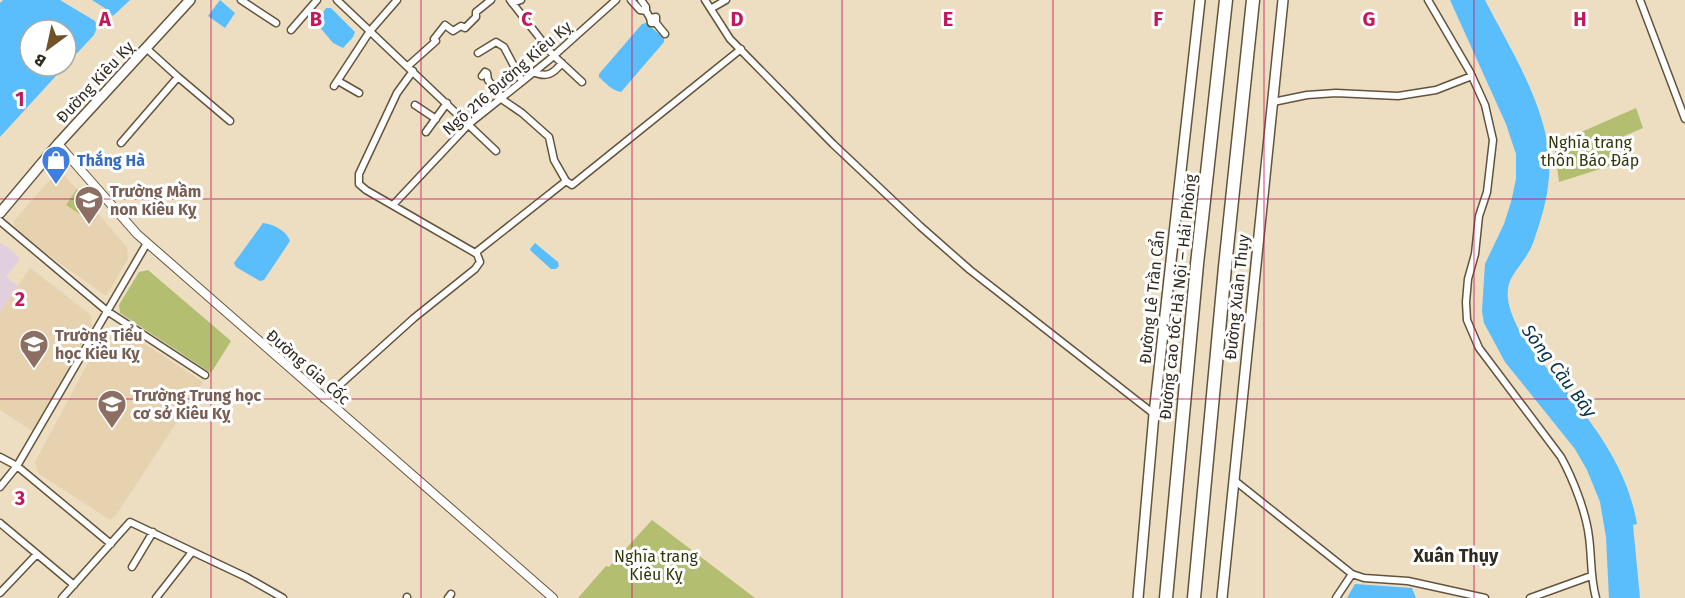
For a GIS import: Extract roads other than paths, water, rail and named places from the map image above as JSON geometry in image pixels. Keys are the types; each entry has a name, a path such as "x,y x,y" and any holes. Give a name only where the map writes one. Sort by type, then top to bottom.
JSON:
{"highway":[{"name":"Đường cao tốc Hà Nội – Hải Phòng","path":"1166,598 1197,264 1226,0"},
{"path":"1195,598 1224,279 1253,0"}],"main road":[{"name":"Đường Kiêu Kỵ","path":"0,213 58,144 190,0"},
{"name":"Đường Lê Trần Cẩn","path":"1138,598 1154,414 1200,0"},
{"name":"Đường Xuân Thụy","path":"1222,598 1283,0"}],"street":[{"path":"242,0 276,23"},
{"path":"291,30 317,0"},
{"path":"338,0 496,151"},
{"path":"359,93 336,84 370,31 397,0"},
{"path":"324,399 414,318 475,269 480,262 480,258 475,253 362,187 359,184 359,174 410,69 436,41 434,39 445,25 453,31 462,26 465,28 476,17 476,12 491,0"},
{"path":"511,1 521,0"},
{"name":"Ngõ 216 Đường Kiêu Kỵ","path":"393,205 469,124 554,55 615,0"},
{"path":"631,0 640,10 645,11 665,34"},
{"path":"641,0 646,7 645,11"},
{"path":"705,0 730,39 833,144 920,226 970,270 1154,414"},
{"path":"712,8 726,0"},
{"path":"1428,0 1472,76 1485,105 1493,140 1487,192 1479,216 1475,254 1468,279 1467,311 1472,334 1479,348 1561,457 1569,472 1588,531 1591,576 1596,598"},
{"path":"1640,0 1685,119"},
{"path":"511,1 561,63 582,82"},
{"path":"478,53 496,42 500,43 522,81"},
{"path":"146,48 230,121"},
{"path":"482,76 485,72 487,73 488,80 501,97 549,137 554,160 570,185 576,183 741,49"},
{"path":"533,72 540,75 551,74 561,63"},
{"path":"1273,102 1308,94 1398,96 1436,90 1472,76"},
{"path":"121,143 178,77"},
{"path":"426,132 447,103"},
{"path":"415,105 436,119"},
{"name":"Đường Gia Cốc","path":"58,144 147,243 553,598"},
{"path":"475,253 566,181"},
{"path":"0,221 108,312 205,375"},
{"path":"0,487 17,466 147,243"},
{"path":"0,457 17,466 111,544"},
{"path":"1233,479 1352,574 1364,578 1408,581 1485,598"},
{"path":"62,598 130,522 246,577 279,597"},
{"path":"0,523 74,585"},
{"path":"132,567 153,532"},
{"path":"156,598 192,552"},
{"path":"0,593 37,554"},
{"path":"1336,598 1352,574"},
{"path":"1530,598 1591,576"}],"water":[{"path":"3,0 60,0 95,21 97,27 94,35 78,52 78,18 18,18 18,78 54,78 0,137 0,3"},
{"path":"92,0 130,0 113,16"},
{"path":"220,0 235,13 225,28 208,16"},
{"name":"Sông Cầu Bây","path":"1450,0 1485,0 1520,66 1540,114 1549,162 1547,193 1533,243 1510,282 1508,300 1515,323 1521,333 1598,433 1626,485 1637,524 1633,525 1640,598 1609,598 1606,537 1600,502 1587,470 1575,449 1505,362 1484,323 1482,311 1485,264 1504,224 1511,202 1516,179 1516,154 1506,124"},
{"path":"326,8 331,8 355,32 343,48 333,43 318,25 317,22"},
{"path":"646,23 664,38 664,42 621,92 615,90 599,77 599,74 642,24"},
{"path":"263,223 279,229 290,241 264,280 260,281 236,267 234,263"},
{"path":"535,243 558,262 559,266 556,269 551,269 531,251"},
{"path":"1355,584 1412,588 1416,598 1347,598"}],"place":[{"name":"Thắng Hà","path":"56,186"},
{"name":"Trường Mầm non Kiêu Kỵ","path":"89,226"},
{"name":"Trường Tiểu học Kiêu Kỵ","path":"34,370"},
{"name":"Trường Trung học cơ sở Kiêu Kỵ","path":"112,430"}],"district":[{"name":"Xuân Thụy","path":"1456,556"}],"park label":[{"name":"Nghĩa trang thôn Báo Đáp","path":"1590,151"},
{"name":"Nghĩa trang Kiêu Kỵ","path":"656,565"}]}
